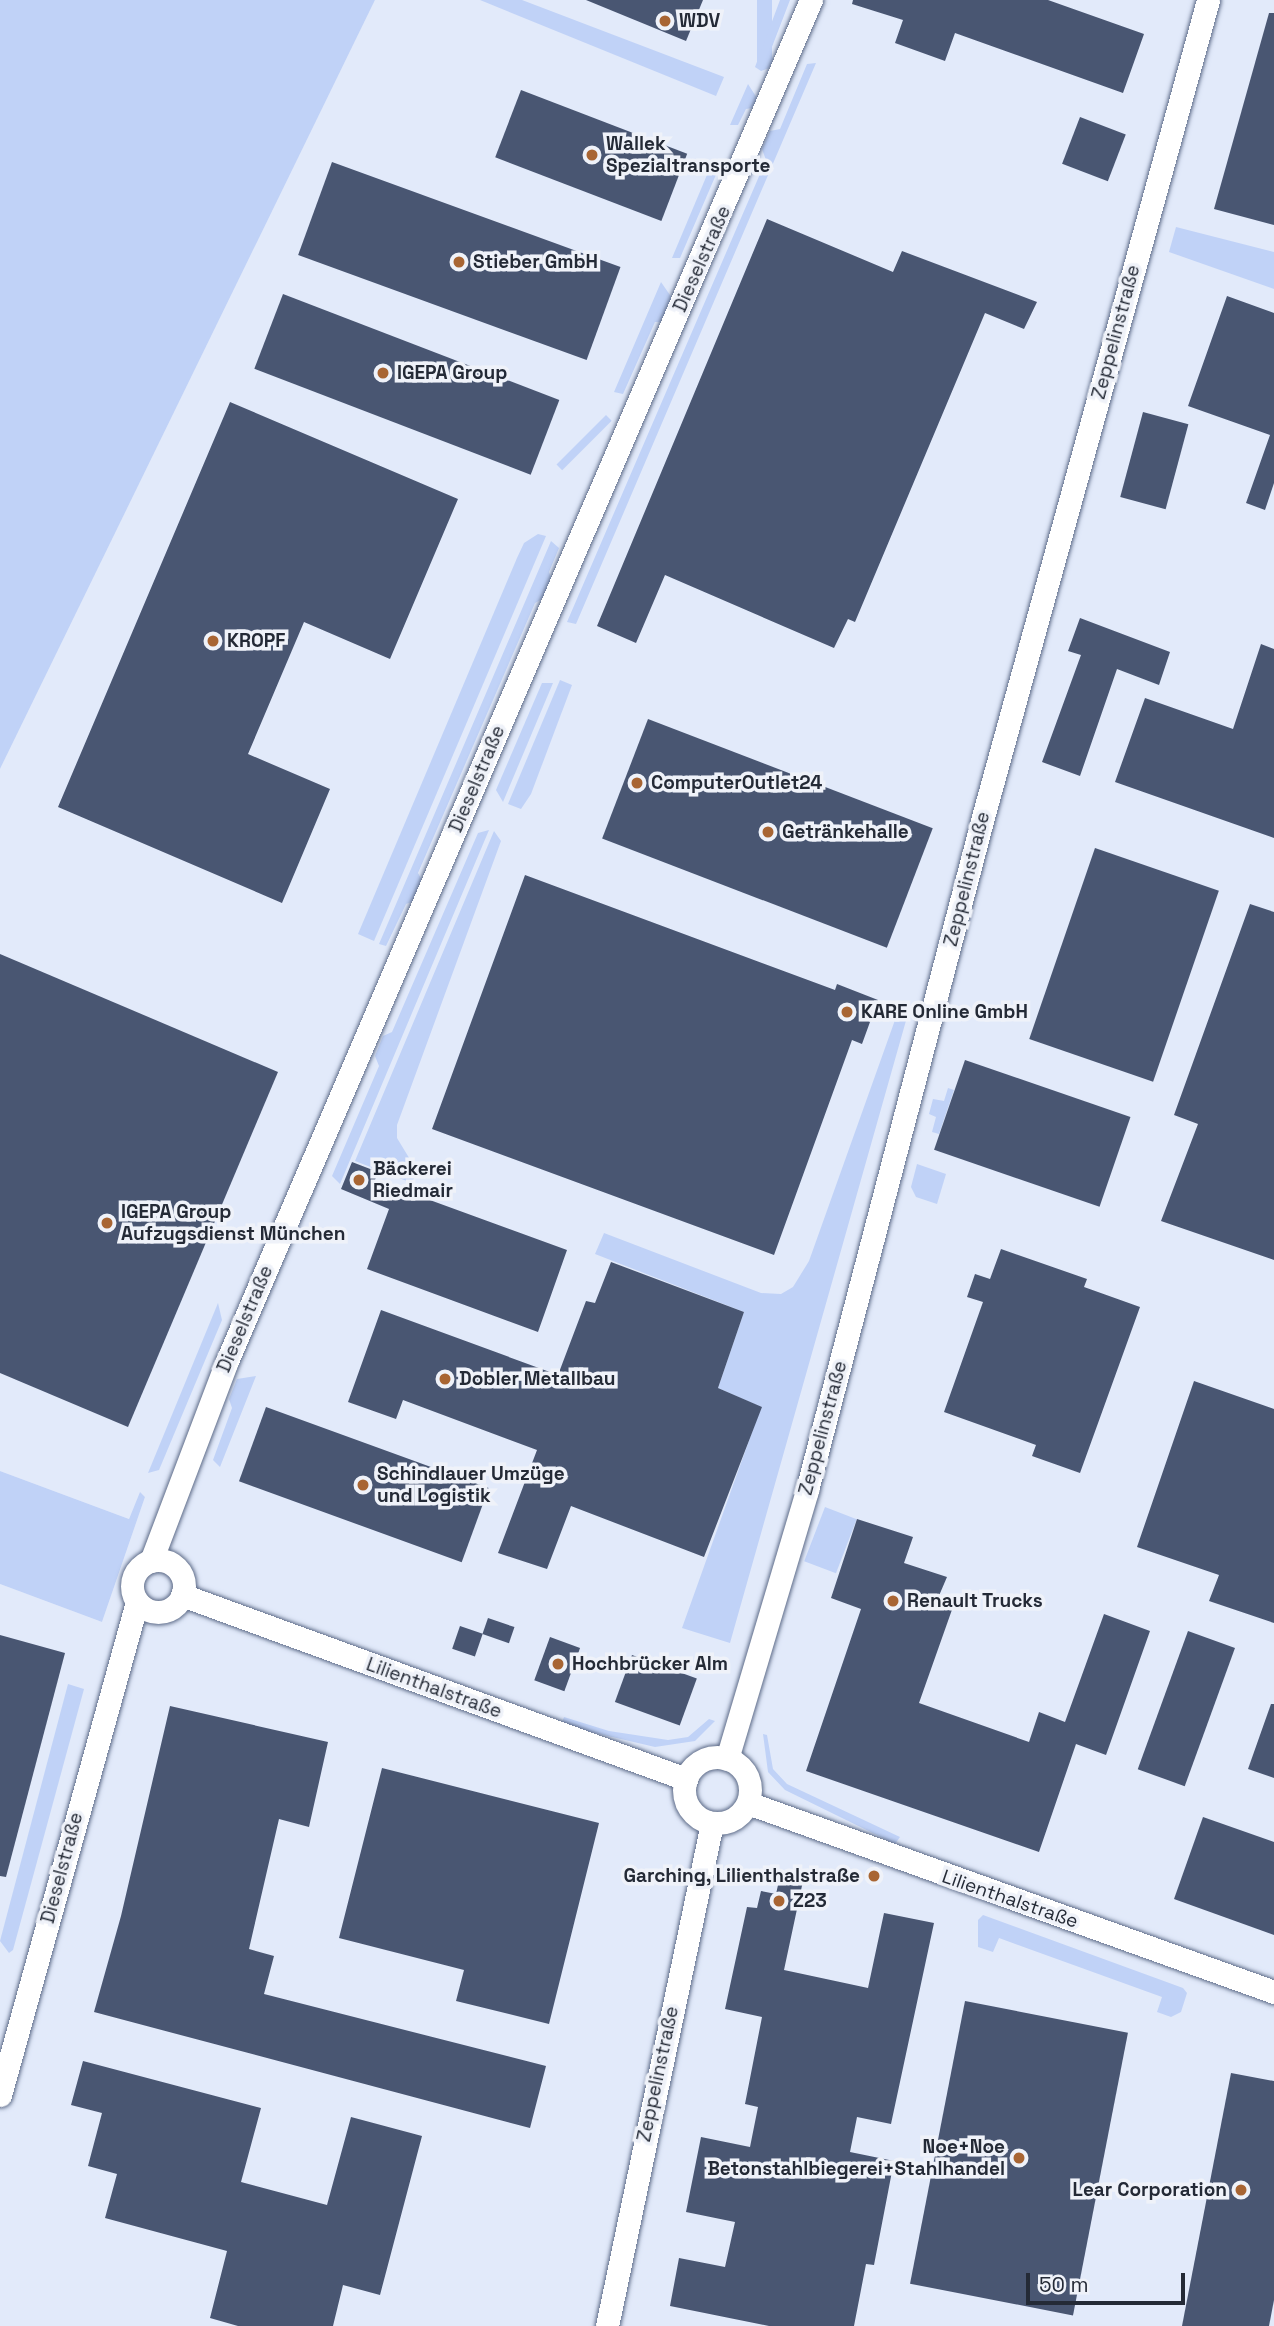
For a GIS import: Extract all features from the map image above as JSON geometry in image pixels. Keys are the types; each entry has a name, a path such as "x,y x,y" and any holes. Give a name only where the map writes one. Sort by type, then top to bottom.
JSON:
{"street":[{"name":"Dieselstraße","path":"151,1561 218,1382 811,0"},
{"name":"Zeppelinstraße","path":"727,1759 807,1490 999,758 1208,0"},
{"path":"151,1561 167,1562 180,1572 182,1595 173,1607 158,1612 137,1602 133,1580 139,1568 151,1561"},
{"name":"Lilienthalstraße","path":"182,1595 687,1779"},
{"name":"Dieselstraße","path":"0,2095 137,1602"},
{"path":"707,1759 727,1759 737,1764 749,1782 748,1803 737,1817 712,1823 689,1807 687,1779 707,1759"},
{"name":"Lilienthalstraße","path":"748,1803 1274,1992"},
{"name":"Zeppelinstraße","path":"607,2326 712,1823"}],"shaded area":[{"path":"0,0 375,0 0,769"},
{"path":"375,0 1274,0 1274,2326 0,2326 0,1584 102,1622 145,1497 140,1493 129,1519 0,1471 0,769"},
{"path":"480,0 522,0 724,77 716,96"},
{"path":"757,0 772,0 772,65 757,65"},
{"path":"780,0 790,0 770,52 773,59 769,68 761,71 755,67"},
{"path":"816,63 576,624 567,622 766,160 762,149 770,131 780,129 807,64"},
{"path":"748,84 757,98 752,108 746,109 738,125 730,125"},
{"path":"712,163 718,170 680,258 672,258"},
{"path":"1176,227 1274,252 1274,289 1169,252"},
{"path":"661,282 672,298 661,322 655,322 623,394 614,392"},
{"path":"606,415 612,421 562,470 557,464"},
{"path":"538,534 546,536 374,941 358,934 517,558 524,543"},
{"path":"551,541 559,548 549,572 552,581 544,598 535,603 418,873 423,882 414,901 406,904 386,946 379,944"},
{"path":"560,680 572,685 531,794 521,809 508,804"},
{"path":"542,683 553,683 503,802 496,790"},
{"path":"489,830 340,1184 332,1176 379,1066 375,1056 383,1036 392,1032 478,833"},
{"path":"494,831 501,841 397,1125 397,1138 411,1161 420,1164 412,1183 355,1161"},
{"path":"900,1006 909,1010 730,1643 682,1628 761,1407 718,1388 744,1312 595,1254 604,1233 761,1293 781,1294 793,1287 809,1261"},
{"path":"948,1088 954,1090 939,1134 932,1132 936,1117 929,1114 933,1099 944,1101"},
{"path":"917,1164 946,1174 937,1204 916,1197 911,1187"},
{"path":"218,1303 222,1320 159,1470 148,1473"},
{"path":"256,1376 220,1467 213,1460 232,1408 229,1399 237,1379"},
{"path":"0,1471 129,1519 140,1492 145,1497 102,1622 0,1584"},
{"path":"825,1507 857,1519 836,1573 804,1561"},
{"path":"68,1684 84,1689 13,1950 9,1953 0,1941"},
{"path":"564,1717 609,1731 668,1740 688,1737 709,1719 715,1721 695,1741 655,1747 561,1725"},
{"path":"763,1734 767,1735 773,1769 787,1784 900,1837 895,1844 785,1790 768,1772"},
{"path":"983,1915 1183,1988 1187,1993 1181,2012 1171,2017 1157,2012 1162,1997 999,1938 993,1952 978,1947 978,1920"}],"building":[{"name":"WDV","path":"586,0 703,0 686,41"},
{"path":"853,0 1048,0 1144,34 1123,93 955,33 945,61 895,43 903,20 852,4"},
{"path":"1269,13 1274,13 1274,225 1214,209"},
{"name":"Wallek Spezialtransporte","path":"521,90 687,154 661,221 495,157"},
{"path":"1080,117 1126,135 1108,181 1062,164"},
{"name":"Stieber GmbH","path":"332,162 620,267 587,360 298,255"},
{"path":"767,219 893,272 902,251 1037,302 1024,329 985,313 855,622 848,619 834,648 665,575 636,643 597,626"},
{"name":"IGEPA Group","path":"283,294 559,400 531,475 254,369"},
{"path":"1227,296 1274,313 1274,483 1265,510 1246,503 1270,435 1188,406"},
{"name":"KROPF","path":"230,402 458,499 390,659 304,622 248,754 330,789 282,903 58,807"},
{"path":"1143,412 1188,424 1166,509 1120,497"},
{"path":"1080,618 1170,652 1159,685 1117,669 1080,776 1042,762 1081,655 1068,651"},
{"path":"1261,644 1274,649 1274,838 1115,782 1145,698 1233,729"},
{"name":"Getränkehalle","path":"648,719 933,828 887,948 602,838"},
{"path":"1095,848 1219,891 1153,1082 1029,1039"},
{"path":"525,875 835,990 837,984 878,1000 862,1044 852,1040 774,1255 432,1129"},
{"path":"1250,904 1274,912 1274,1260 1161,1221 1198,1124 1174,1115"},
{"name":"IGEPA Group Aufzugsdienst München","path":"0,954 278,1072 128,1427 0,1373"},
{"path":"965,1060 1130,1117 1100,1207 934,1150"},
{"path":"352,1162 378,1172 375,1180 567,1250 538,1332 367,1269 389,1209 341,1189"},
{"path":"1001,1249 1087,1279 1084,1287 1140,1307 1080,1473 1032,1456 1036,1445 944,1412 983,1302 967,1297 975,1274 990,1279"},
{"path":"611,1262 744,1312 718,1388 762,1407 704,1557 571,1506 547,1569 498,1553 537,1450 403,1400 396,1419 348,1402 381,1310 558,1375 586,1301 595,1303"},
{"path":"1194,1381 1274,1409 1274,1623 1209,1601 1219,1575 1137,1547"},
{"name":"Schindlauer Umzüge und Logistik","path":"266,1407 489,1488 462,1562 239,1481"},
{"path":"857,1519 913,1537 904,1563 947,1577 938,1598 954,1604 919,1703 1029,1742 1039,1712 1065,1722 1104,1614 1150,1631 1106,1755 1076,1744 1039,1852 806,1771 861,1609 831,1598"},
{"path":"488,1618 514,1627 509,1643 482,1634"},
{"path":"460,1626 483,1634 475,1657 452,1649"},
{"path":"1188,1631 1235,1648 1185,1786 1138,1769"},
{"path":"0,1635 65,1653 6,1877 0,1876"},
{"name":"Hochbrücker Alm","path":"550,1637 580,1648 564,1691 534,1680"},
{"path":"632,1655 697,1679 680,1726 615,1702"},
{"path":"1271,1704 1274,1704 1274,1778 1248,1769"},
{"path":"170,1706 328,1742 309,1827 279,1819 249,1949 274,1956 264,1994 546,2066 530,2128 94,2012 121,1916"},
{"path":"382,1768 599,1823 549,2024 456,2001 464,1970 339,1938"},
{"path":"1203,1817 1274,1842 1274,1935 1174,1899"},
{"path":"780,1876 803,1881 784,1970 868,1988 884,1913 934,1923 891,2124 857,2117 850,2152 894,2161 874,2265 866,2264 854,2326 769,2326 670,2306 679,2258 725,2267 735,2222 686,2212 701,2137 750,2147 758,2107 745,2104 762,2017 725,2009 747,1907 757,1908 761,1891 776,1894"},
{"name":"Noe+Noe Betonstahlbiegerei+Stahlhandel","path":"965,2001 1128,2033 1073,2315 910,2284"},
{"path":"83,2061 261,2108 241,2182 327,2205 351,2117 422,2136 380,2295 343,2285 333,2326 238,2326 210,2318 227,2251 105,2218 117,2174 88,2166 102,2113 71,2105"},
{"name":"Lear Corporation","path":"1231,2073 1274,2081 1274,2300 1269,2326 1182,2326"}],"place":[{"name":"WDV","path":"665,21"},
{"name":"Wallek Spezialtransporte","path":"592,155"},
{"name":"Stieber GmbH","path":"459,262"},
{"name":"IGEPA Group","path":"383,373"},
{"name":"KROPF","path":"213,641"},
{"name":"ComputerOutlet24","path":"637,783"},
{"name":"Getränkehalle","path":"768,832"},
{"name":"KARE Online GmbH","path":"847,1012"},
{"name":"Bäckerei Riedmair","path":"359,1180"},
{"name":"IGEPA Group Aufzugsdienst München","path":"107,1223"},
{"name":"Dobler Metallbau","path":"445,1379"},
{"name":"Schindlauer Umzüge und Logistik","path":"363,1485"},
{"name":"Renault Trucks","path":"893,1601"},
{"name":"Hochbrücker Alm","path":"558,1664"},
{"name":"Garching, Lilienthalstraße","path":"874,1876"},
{"name":"Z23","path":"779,1901"},
{"name":"Noe+Noe Betonstahlbiegerei+Stahlhandel","path":"1019,2158"},
{"name":"Lear Corporation","path":"1241,2190"}]}
